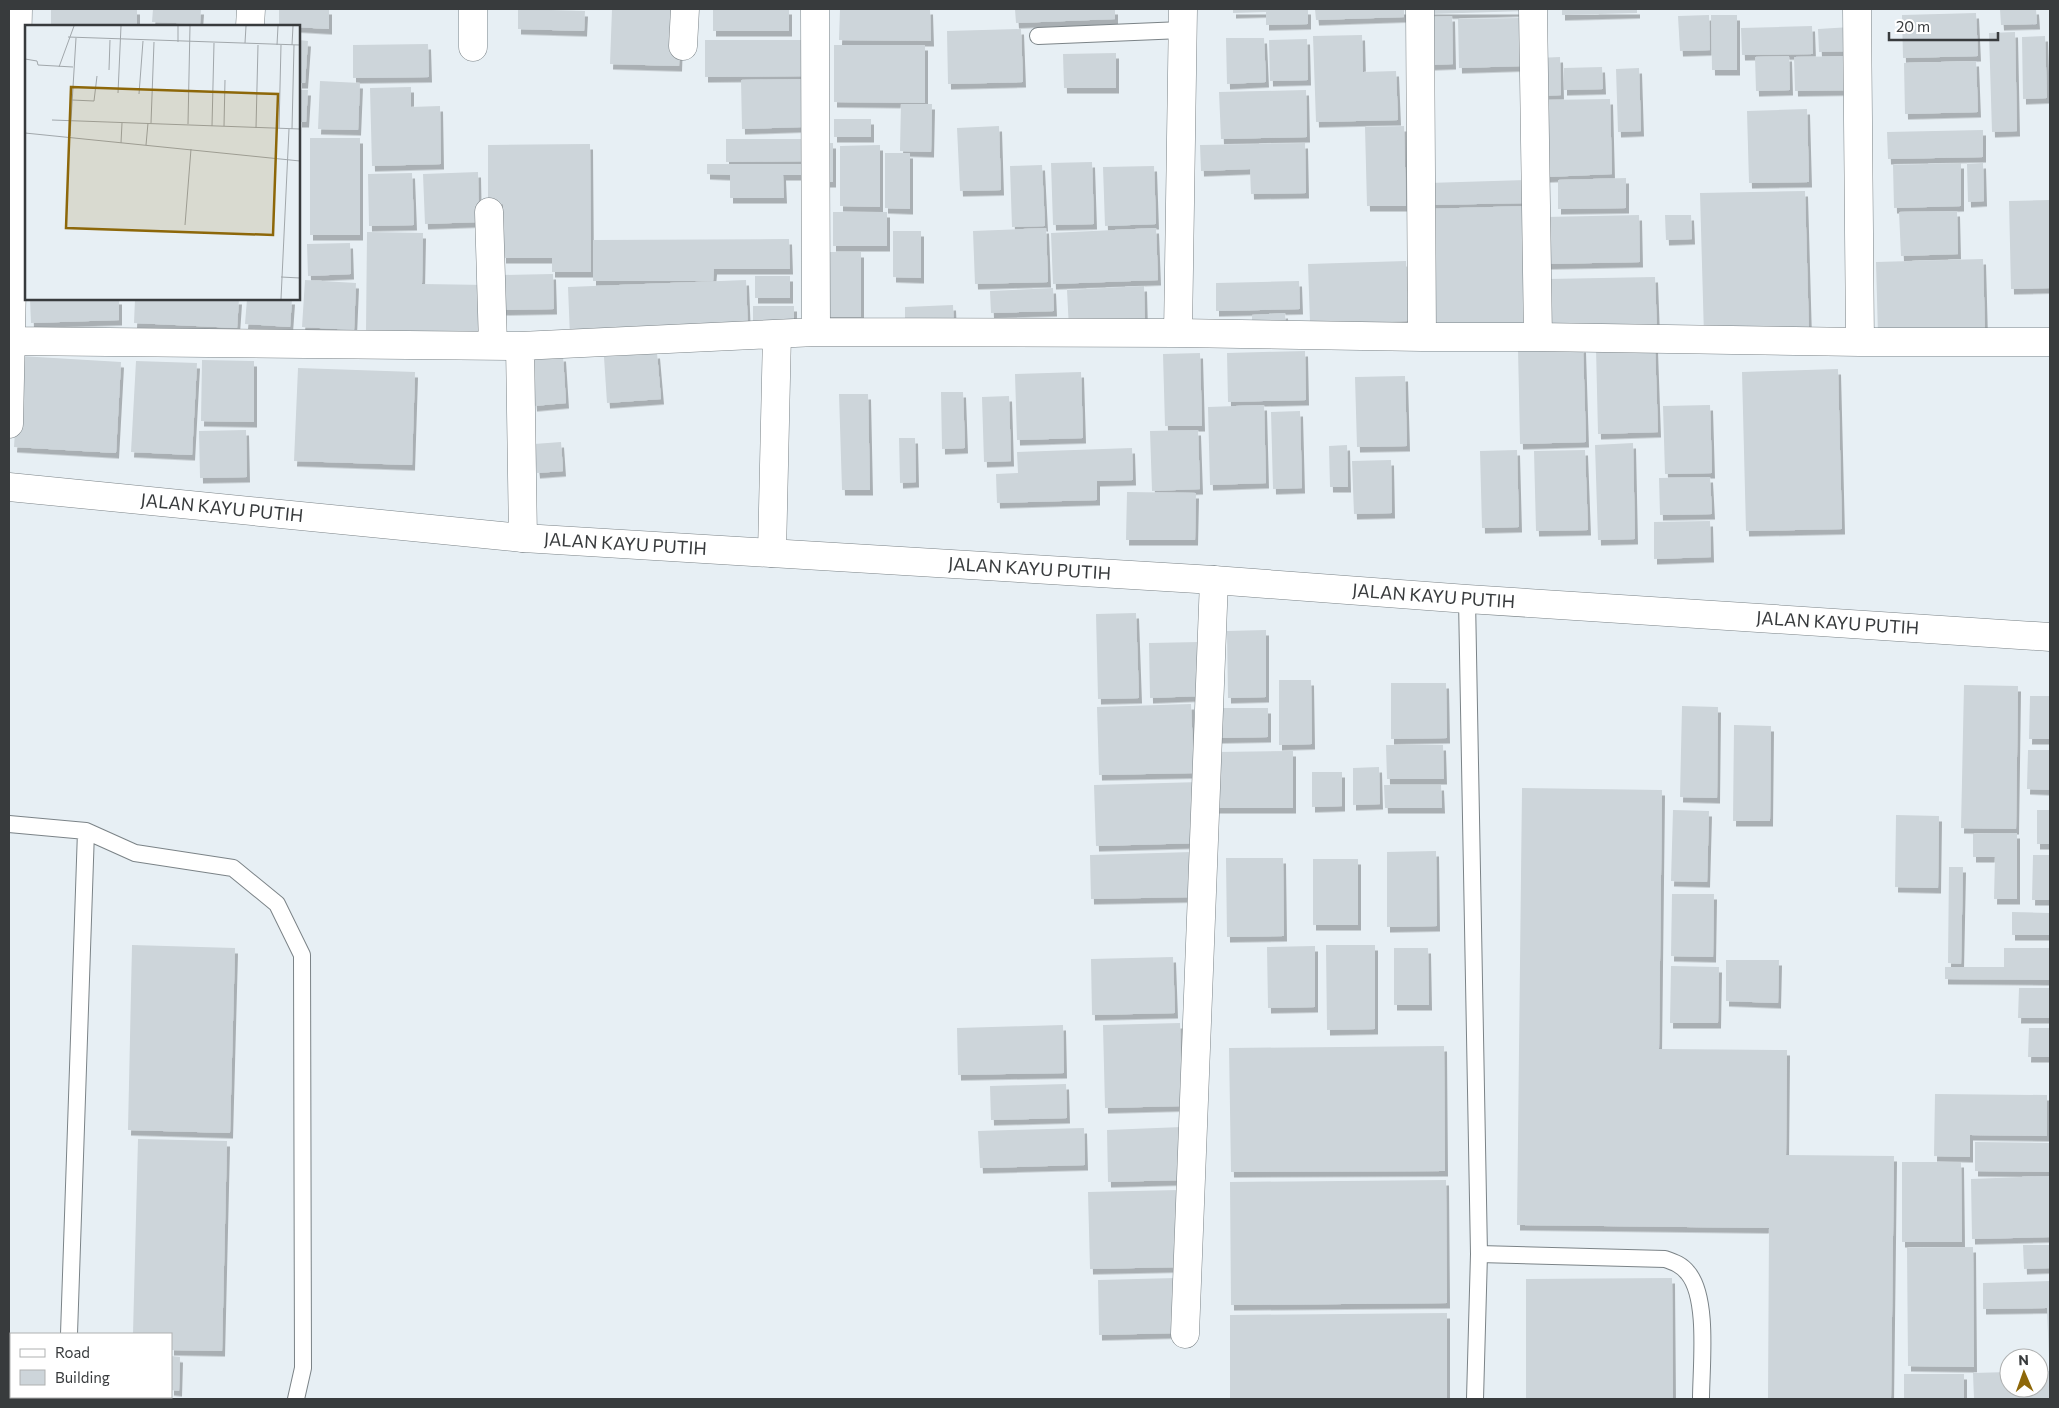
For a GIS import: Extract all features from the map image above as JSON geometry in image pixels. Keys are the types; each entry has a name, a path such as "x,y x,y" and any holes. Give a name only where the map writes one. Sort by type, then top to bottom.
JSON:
{"street":[{"path":"9,424 10,342 21,129 18,9"},
{"path":"250,25 251,9"},
{"path":"473,9 473,47"},
{"path":"683,46 685,9"},
{"path":"815,9 816,332"},
{"path":"1420,9 1422,337"},
{"path":"1533,9 1538,337"},
{"path":"1857,9 1860,342"},
{"path":"1178,333 1182,20"},
{"path":"489,212 493,345"},
{"path":"10,342 520,346 816,332 1178,333 1860,342 2050,342"},
{"path":"772,553 777,334"},
{"path":"520,346 523,538"},
{"name":"JALAN KAYU PUTIH","path":"9,487 523,538 1214,580 1467,599 2050,637"},
{"path":"1185,1334 1214,580"}],"lane":[{"path":"1038,36 1182,20"},
{"path":"1467,599 1478,1254 1475,1399"},
{"path":"9,824 86,831 136,852 233,868 277,904 302,955 303,1368 296,1399"},
{"path":"69,1333 86,831"},
{"path":"1478,1254 1665,1259 1680,1265 1689,1273 1700,1301 1700,1399"}],"building":[{"path":"51,9 137,9 137,25 51,25"},
{"path":"153,9 201,9 200,24 152,22"},
{"path":"279,9 329,9 329,29 300,27 300,25 279,25"},
{"path":"518,9 585,11 584,31 518,29"},
{"path":"612,9 681,9 679,66 610,64"},
{"path":"713,9 789,9 789,31 713,31"},
{"path":"840,9 930,9 931,41 839,40"},
{"path":"1015,9 1115,9 1115,19 1016,23"},
{"path":"1233,9 1308,9 1308,24 1266,25 1266,12 1233,13"},
{"path":"1315,9 1404,9 1404,17 1316,20"},
{"path":"1430,9 1529,9 1529,11 1430,14"},
{"path":"1562,9 1637,9 1637,13 1562,15"},
{"path":"2000,9 2036,9 2037,24 2001,25"},
{"path":"1976,13 1978,56 1903,58 1902,15"},
{"path":"1709,15 1710,50 1680,51 1678,16"},
{"path":"1711,15 1737,15 1737,70 1712,70"},
{"path":"1452,16 1453,64 1428,65 1427,17"},
{"path":"1520,18 1522,66 1459,68 1458,19"},
{"path":"1812,26 1813,54 1742,55 1741,28"},
{"path":"1851,27 1852,51 1819,52 1818,29"},
{"path":"1021,29 1023,82 948,84 947,31"},
{"path":"2015,32 2017,131 1992,132 1989,33"},
{"path":"1362,35 1363,72 1396,71 1398,120 1316,122 1313,36"},
{"path":"2045,36 2047,98 2023,99 2022,37"},
{"path":"1226,38 1264,38 1266,82 1227,84"},
{"path":"1307,39 1308,80 1270,81 1269,40"},
{"path":"300,40 308,41 305,83 300,83"},
{"path":"705,40 812,40 812,76 705,77"},
{"path":"428,44 429,77 353,78 353,45"},
{"path":"834,45 925,45 925,103 834,102"},
{"path":"1116,53 1116,88 1064,88 1063,54"},
{"path":"1789,56 1790,90 1756,91 1755,57"},
{"path":"1855,56 1856,90 1795,91 1794,57"},
{"path":"1560,57 1561,95 1539,96 1538,58"},
{"path":"1976,61 1978,112 1905,114 1904,63"},
{"path":"1602,67 1603,89 1564,90 1564,68"},
{"path":"1639,68 1641,131 1618,132 1616,69"},
{"path":"801,79 802,127 742,129 741,80"},
{"path":"320,81 360,83 358,130 318,129"},
{"path":"411,87 411,107 440,106 441,164 372,166 370,88"},
{"path":"300,90 308,90 306,122 300,122"},
{"path":"1306,90 1307,137 1221,139 1219,92"},
{"path":"1610,99 1612,174 1547,177 1545,100"},
{"path":"901,104 932,104 931,152 900,151"},
{"path":"1807,109 1809,182 1749,183 1747,111"},
{"path":"834,119 871,119 871,137 834,137"},
{"path":"999,126 1001,190 960,191 957,128"},
{"path":"1404,126 1406,206 1367,206 1365,127"},
{"path":"1983,130 1983,157 1888,159 1887,132"},
{"path":"310,138 360,138 360,235 310,235"},
{"path":"726,139 812,139 812,161 726,162"},
{"path":"819,143 833,143 833,182 819,182"},
{"path":"1305,143 1306,193 1251,194 1250,169 1201,171 1200,145"},
{"path":"590,144 591,272 552,272 552,258 503,258 503,204 488,205 488,145"},
{"path":"880,145 880,207 840,206 840,146"},
{"path":"885,153 910,153 910,209 885,208"},
{"path":"1092,162 1094,224 1053,225 1051,163"},
{"path":"1961,163 1961,206 1894,208 1893,165"},
{"path":"1983,163 1984,201 1968,202 1967,164"},
{"path":"707,164 809,164 809,175 783,175 784,198 730,198 730,175 707,174"},
{"path":"1042,165 1045,226 1012,227 1010,166"},
{"path":"1154,166 1156,224 1105,226 1103,167"},
{"path":"478,172 479,222 425,224 423,174"},
{"path":"412,173 414,225 369,226 368,174"},
{"path":"1626,178 1626,208 1558,209 1558,180"},
{"path":"1530,180 1531,203 1429,205 1428,183"},
{"path":"1805,191 1809,333 1704,336 1700,193"},
{"path":"2050,200 2050,288 2011,289 2009,201"},
{"path":"1527,206 1531,325 1428,328 1425,209"},
{"path":"1957,211 1958,254 1901,256 1899,212"},
{"path":"833,212 887,212 887,246 833,246"},
{"path":"1639,215 1640,262 1546,264 1545,217"},
{"path":"1665,215 1691,215 1692,239 1666,240"},
{"path":"1046,228 1048,282 975,284 973,231"},
{"path":"1156,228 1158,280 1053,284 1051,233"},
{"path":"893,231 921,231 921,278 893,277"},
{"path":"367,232 423,233 422,284 488,285 487,334 366,333"},
{"path":"789,239 790,269 714,269 713,281 593,281 593,240"},
{"path":"350,243 351,274 308,276 307,244"},
{"path":"825,252 861,252 861,317 825,317"},
{"path":"1983,259 1985,333 1878,336 1876,262"},
{"path":"1406,261 1408,321 1310,323 1308,264"},
{"path":"553,274 554,309 502,310 501,275"},
{"path":"755,276 790,276 790,298 755,298"},
{"path":"1655,277 1657,331 1548,334 1547,279"},
{"path":"305,280 356,283 354,330 302,327"},
{"path":"746,280 748,330 570,337 568,287"},
{"path":"1299,281 1300,309 1216,311 1216,283"},
{"path":"1144,286 1145,326 1069,329 1067,290"},
{"path":"1053,288 1054,311 991,313 990,291"},
{"path":"30,300 119,300 119,320 31,323"},
{"path":"135,300 239,300 237,328 134,323"},
{"path":"247,300 292,300 290,327 245,324"},
{"path":"953,305 954,328 905,330 905,307"},
{"path":"753,306 794,306 794,331 753,331"},
{"path":"1285,313 1286,331 1252,332 1252,315"},
{"path":"1655,346 1658,432 1598,434 1596,348"},
{"path":"1583,347 1586,442 1520,444 1518,348"},
{"path":"1305,351 1306,400 1228,402 1227,353"},
{"path":"657,353 661,399 607,403 604,357"},
{"path":"1200,353 1202,426 1165,426 1163,354"},
{"path":"20,356 121,362 116,453 14,447"},
{"path":"563,356 566,403 534,406 531,358"},
{"path":"202,360 254,361 254,422 201,421"},
{"path":"136,361 197,363 192,455 131,452"},
{"path":"298,368 415,372 412,465 294,461"},
{"path":"1838,369 1842,529 1746,531 1742,372"},
{"path":"1081,372 1083,438 1017,440 1015,374"},
{"path":"1405,376 1407,446 1357,447 1355,377"},
{"path":"941,392 963,392 965,448 942,449"},
{"path":"839,394 868,394 870,490 842,490"},
{"path":"1009,396 1011,461 984,462 982,397"},
{"path":"1264,405 1266,483 1210,485 1208,407"},
{"path":"1710,405 1712,473 1665,474 1663,406"},
{"path":"1300,411 1302,488 1273,489 1271,412"},
{"path":"246,430 247,477 200,478 199,431"},
{"path":"1198,430 1200,489 1152,491 1150,431"},
{"path":"899,438 915,438 916,482 900,483"},
{"path":"561,442 563,471 537,473 534,444"},
{"path":"1633,443 1635,539 1598,540 1595,445"},
{"path":"1347,445 1348,487 1330,487 1329,446"},
{"path":"1132,448 1133,480 1097,481 1097,500 997,503 996,474 1018,473 1017,452"},
{"path":"1517,450 1519,527 1482,528 1480,451"},
{"path":"1585,450 1588,530 1536,531 1534,451"},
{"path":"1391,460 1392,513 1354,514 1352,461"},
{"path":"1710,477 1712,514 1660,515 1659,478"},
{"path":"1127,492 1196,493 1195,540 1126,540"},
{"path":"1710,521 1711,557 1654,559 1654,522"},
{"path":"1136,613 1139,698 1098,699 1096,614"},
{"path":"1266,630 1266,697 1228,698 1227,631"},
{"path":"1200,642 1201,696 1150,698 1149,643"},
{"path":"1279,680 1311,680 1312,744 1279,745"},
{"path":"1391,683 1446,683 1447,738 1391,739"},
{"path":"1964,685 2018,686 2016,829 1961,828"},
{"path":"2030,696 2050,696 2050,739 2029,739"},
{"path":"1191,704 1194,773 1099,775 1097,707"},
{"path":"1682,706 1718,707 1717,798 1680,797"},
{"path":"1218,708 1268,708 1268,737 1218,738"},
{"path":"1734,725 1771,726 1770,821 1733,821"},
{"path":"1386,745 1443,745 1444,779 1387,779"},
{"path":"2028,750 2050,750 2050,790 2027,789"},
{"path":"1293,751 1293,808 1216,808 1216,752"},
{"path":"1379,767 1380,804 1353,805 1353,768"},
{"path":"1312,772 1342,772 1342,806 1312,807"},
{"path":"1200,782 1202,843 1096,846 1094,785"},
{"path":"1384,785 1441,785 1442,808 1385,808"},
{"path":"1522,788 1662,790 1659,1049 1787,1050 1786,1155 1894,1156 1891,1399 1768,1399 1769,1228 1517,1225"},
{"path":"1673,810 1709,811 1707,882 1671,881"},
{"path":"2037,810 2050,810 2050,844 2037,844"},
{"path":"1896,815 1939,816 1938,888 1895,887"},
{"path":"2017,833 2017,899 1994,899 1995,857 1973,857 1973,834"},
{"path":"1436,851 1437,926 1387,927 1387,852"},
{"path":"1192,852 1193,897 1091,899 1090,855"},
{"path":"2033,855 2050,855 2050,900 2032,900"},
{"path":"1226,858 1283,858 1284,936 1227,937"},
{"path":"1313,859 1358,859 1358,925 1313,925"},
{"path":"1949,867 1963,867 1961,964 1948,963"},
{"path":"1672,894 1714,894 1713,957 1671,956"},
{"path":"2012,912 2050,913 2050,935 2012,935"},
{"path":"132,945 235,948 230,1133 128,1130"},
{"path":"1326,945 1375,945 1375,1029 1327,1030"},
{"path":"1315,946 1315,1007 1268,1008 1267,947"},
{"path":"1394,948 1428,948 1429,1005 1394,1005"},
{"path":"2004,948 2050,948 2050,980 1945,979 1945,967 2004,967"},
{"path":"1173,957 1175,1013 1092,1015 1091,959"},
{"path":"1726,960 1779,960 1778,1003 1726,1001"},
{"path":"1671,966 1719,967 1718,1023 1670,1023"},
{"path":"2019,988 2050,988 2050,1018 2018,1018"},
{"path":"1180,1023 1182,1106 1105,1108 1103,1025"},
{"path":"1063,1025 1064,1073 958,1075 957,1028"},
{"path":"2029,1028 2050,1028 2050,1057 2028,1057"},
{"path":"1444,1046 1445,1171 1231,1172 1229,1048"},
{"path":"1066,1084 1067,1118 991,1120 990,1086"},
{"path":"1935,1094 2047,1095 2047,1136 1970,1135 1970,1157 1934,1156"},
{"path":"1182,1127 1183,1180 1108,1182 1107,1130"},
{"path":"1084,1128 1085,1165 980,1168 978,1131"},
{"path":"138,1139 227,1141 222,1351 172,1350 172,1333 133,1333"},
{"path":"1975,1142 2050,1143 2050,1172 1975,1171"},
{"path":"1902,1162 1961,1162 1962,1242 1902,1242"},
{"path":"2050,1176 2050,1237 1972,1239 1971,1179"},
{"path":"1446,1180 1447,1303 1231,1305 1230,1182"},
{"path":"1179,1190 1181,1267 1090,1269 1088,1192"},
{"path":"2023,1245 2050,1245 2050,1268 2024,1269"},
{"path":"1973,1247 1974,1367 1908,1366 1907,1248"},
{"path":"1176,1278 1177,1333 1099,1335 1098,1280"},
{"path":"1672,1278 1673,1399 1526,1399 1526,1279"},
{"path":"2050,1281 2050,1359 2047,1308 1983,1309 1983,1283"},
{"path":"1447,1313 1447,1399 1230,1399 1230,1315"},
{"path":"172,1356 180,1357 179,1391 172,1390"},
{"path":"2050,1371 2050,1399 1974,1399 1973,1373 1999,1372 1999,1398 2049,1398"},
{"path":"1904,1374 1964,1374 1964,1399 1904,1399"}]}
